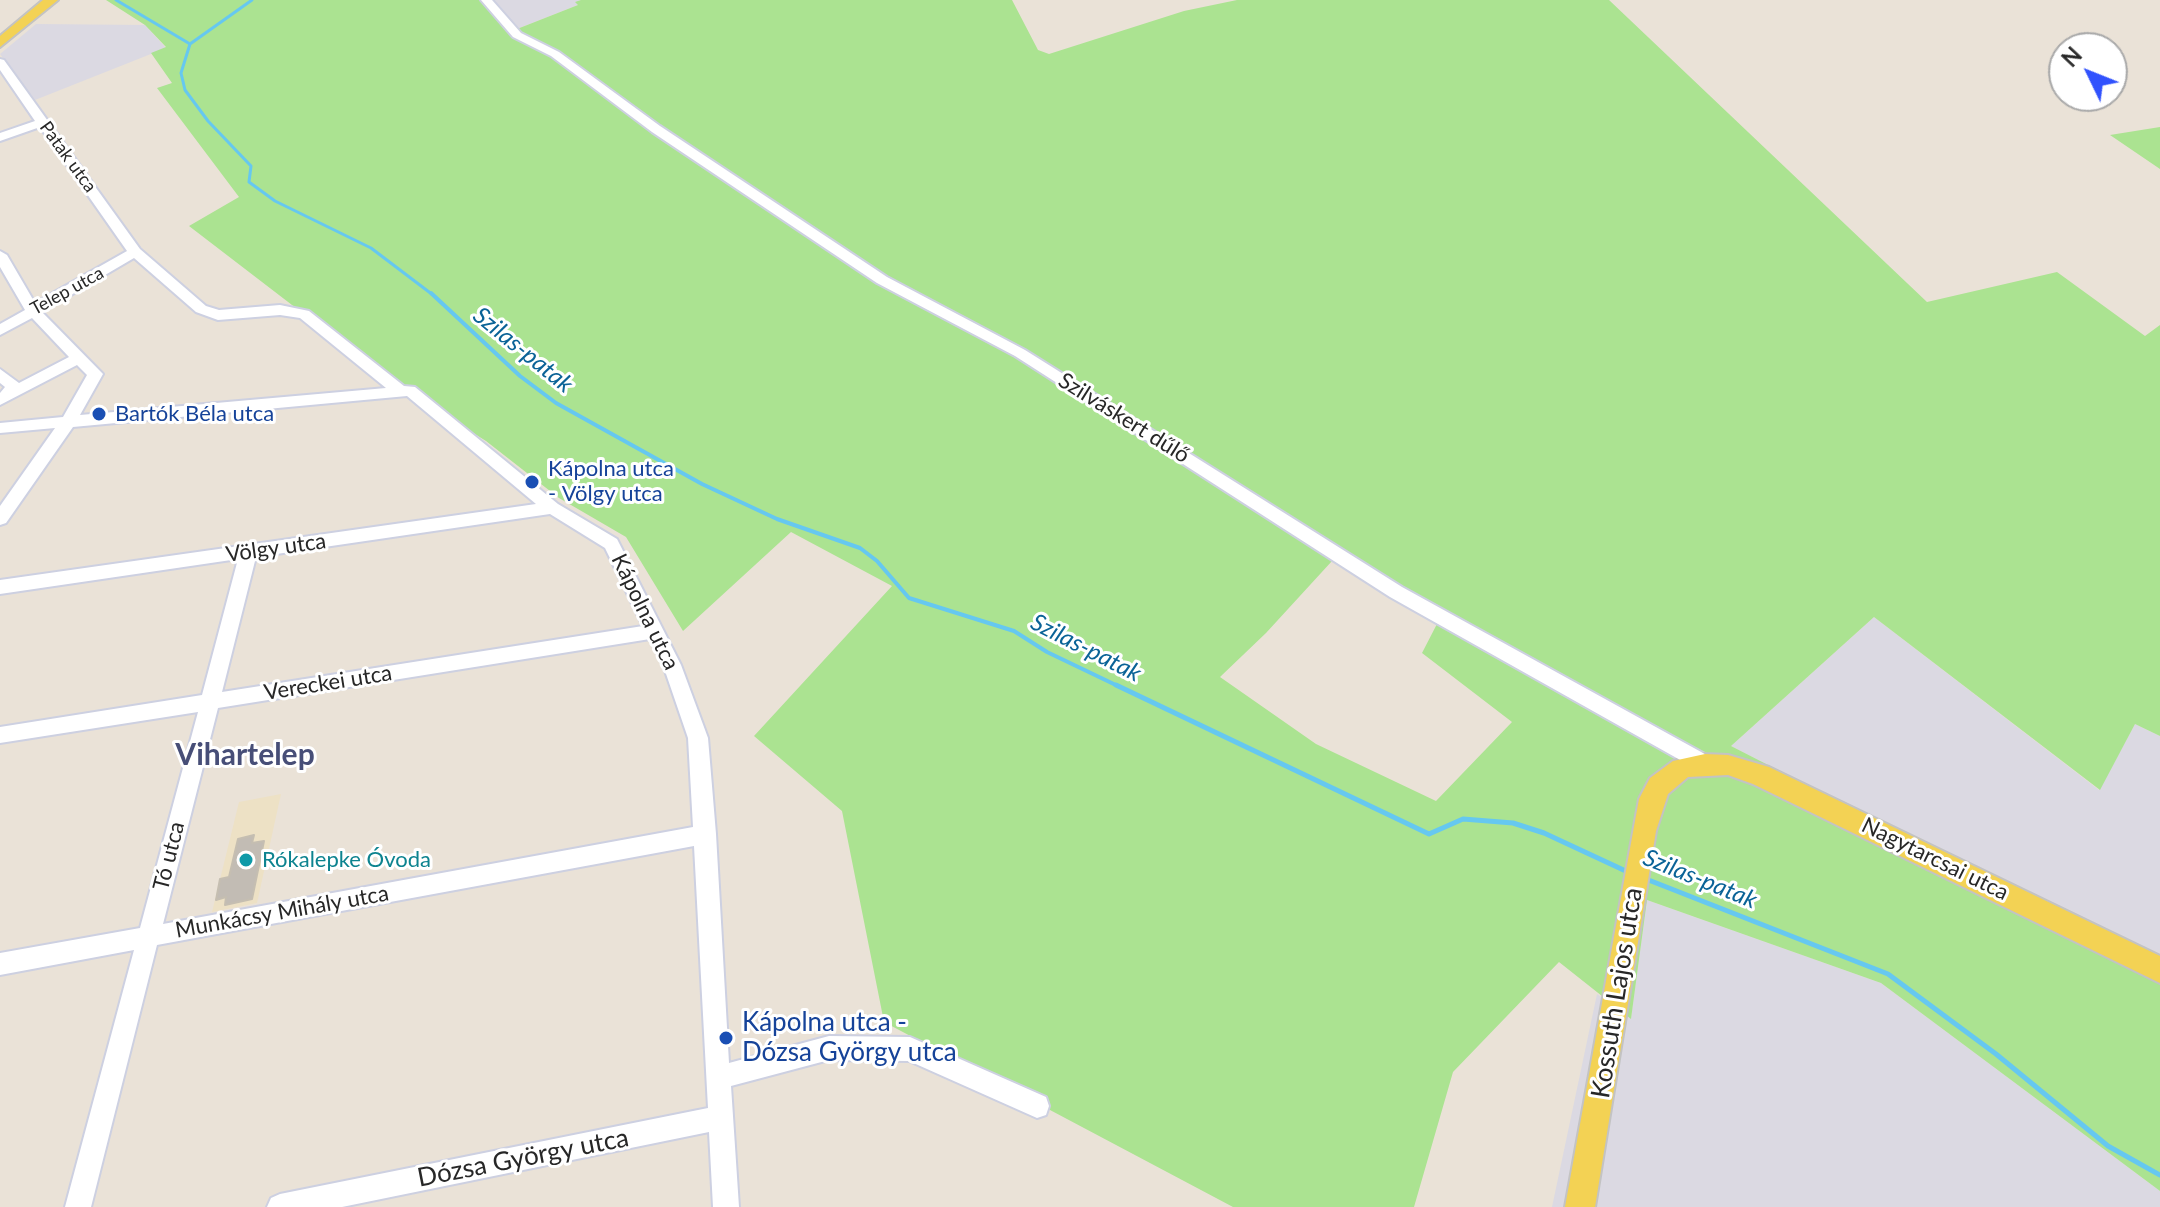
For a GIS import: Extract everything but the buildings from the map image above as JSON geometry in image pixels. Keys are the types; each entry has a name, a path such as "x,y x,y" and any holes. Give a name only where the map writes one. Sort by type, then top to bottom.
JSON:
{"main road":[{"path":"0,43 51,0"},
{"name":"Kossuth Lajos utca","path":"1580,1207 1643,831 1659,786 1682,768 1705,764"},
{"name":"Nagytarcsai utca","path":"1705,764 1760,775 2160,970"}],"street":[{"name":"Szilváskert dűlő","path":"486,0 517,35 555,54 656,129 882,280 1020,353 1396,592 1705,764"},
{"name":"Patak utca","path":"0,62 135,252"},
{"path":"0,137 43,122"},
{"name":"Telep utca","path":"0,330 135,252"},
{"name":"Kápolna utca","path":"135,252 201,309 212,314 280,310 304,314 400,391 418,395 552,508 611,544 684,694 698,738 726,1207"},
{"path":"0,255 32,310 95,374 68,422 2,514"},
{"path":"4,398 80,357"},
{"path":"0,374 13,386 4,398"},
{"path":"0,428 400,391"},
{"name":"Völgy utca","path":"0,587 552,508"},
{"name":"Tó utca","path":"78,1207 249,552"},
{"name":"Vereckei utca","path":"0,735 655,631"},
{"name":"Munkácsy Mihály utca","path":"0,964 706,834"},
{"path":"718,1078 829,1048 910,1049 1037,1106"},
{"name":"Dózsa György utca","path":"280,1207 719,1118"}],"shaded area":[{"path":"492,0 581,0 576,2 578,5 517,29"},
{"path":"36,24 145,25 166,48 35,100 0,54"},
{"path":"1874,617 2099,790 2135,724 2160,736 2160,958 1993,880 1731,746"},
{"path":"281,794 257,903 212,912 239,802"},
{"path":"1647,900 1881,983 2160,1191 2160,1207 1552,1207 1597,994 1631,1018"}],"green space":[{"path":"106,0 492,0 517,29 578,5 575,2 581,0 1012,0 1038,50 1049,54 1184,11 1237,0 1609,0 1927,302 2057,272 2145,336 2160,325 2160,736 2135,724 2100,790 1874,617 1731,746 1993,880 2160,958 2160,1191 1881,983 1647,900 1631,1019 1559,962 1453,1072 1414,1207 1233,1207 884,1022 842,811 754,736 892,586 791,532 683,631 626,537 559,498 486,441 395,384 189,226 239,197 157,88 172,83 151,53 166,47 145,25","holes":["1332,561 1438,622 1422,653 1512,722 1436,801 1316,744 1220,677 1266,633"]},
{"path":"2160,127 2160,169 2110,135"}],"waterway":[{"name":"Szilas-patak","path":"116,0 190,44"},
{"path":"190,44 252,0"},
{"name":"Szilas-patak","path":"190,44 181,73 185,90 208,121 251,166 249,182 275,201 371,248 433,295"},
{"name":"Szilas-patak","path":"431,293 520,376 556,403 702,484 777,519 860,548 877,561 909,598 1014,631 1047,652 1120,687"},
{"name":"Szilas-patak","path":"1116,685 1429,834 1463,819 1513,823 1544,833 1630,873"},
{"name":"Szilas-patak","path":"1646,879 1888,974 1996,1054 2108,1146 2160,1175"}],"place":[{"name":"Bartók Béla utca","path":"99,414"},
{"name":"Kápolna utca - Völgy utca","path":"532,482"},
{"name":"Rókalepke Óvoda","path":"246,860"},
{"name":"Kápolna utca - Dózsa György utca","path":"726,1038"}],"district":[{"name":"Vihartelep","path":"245,755"}]}
